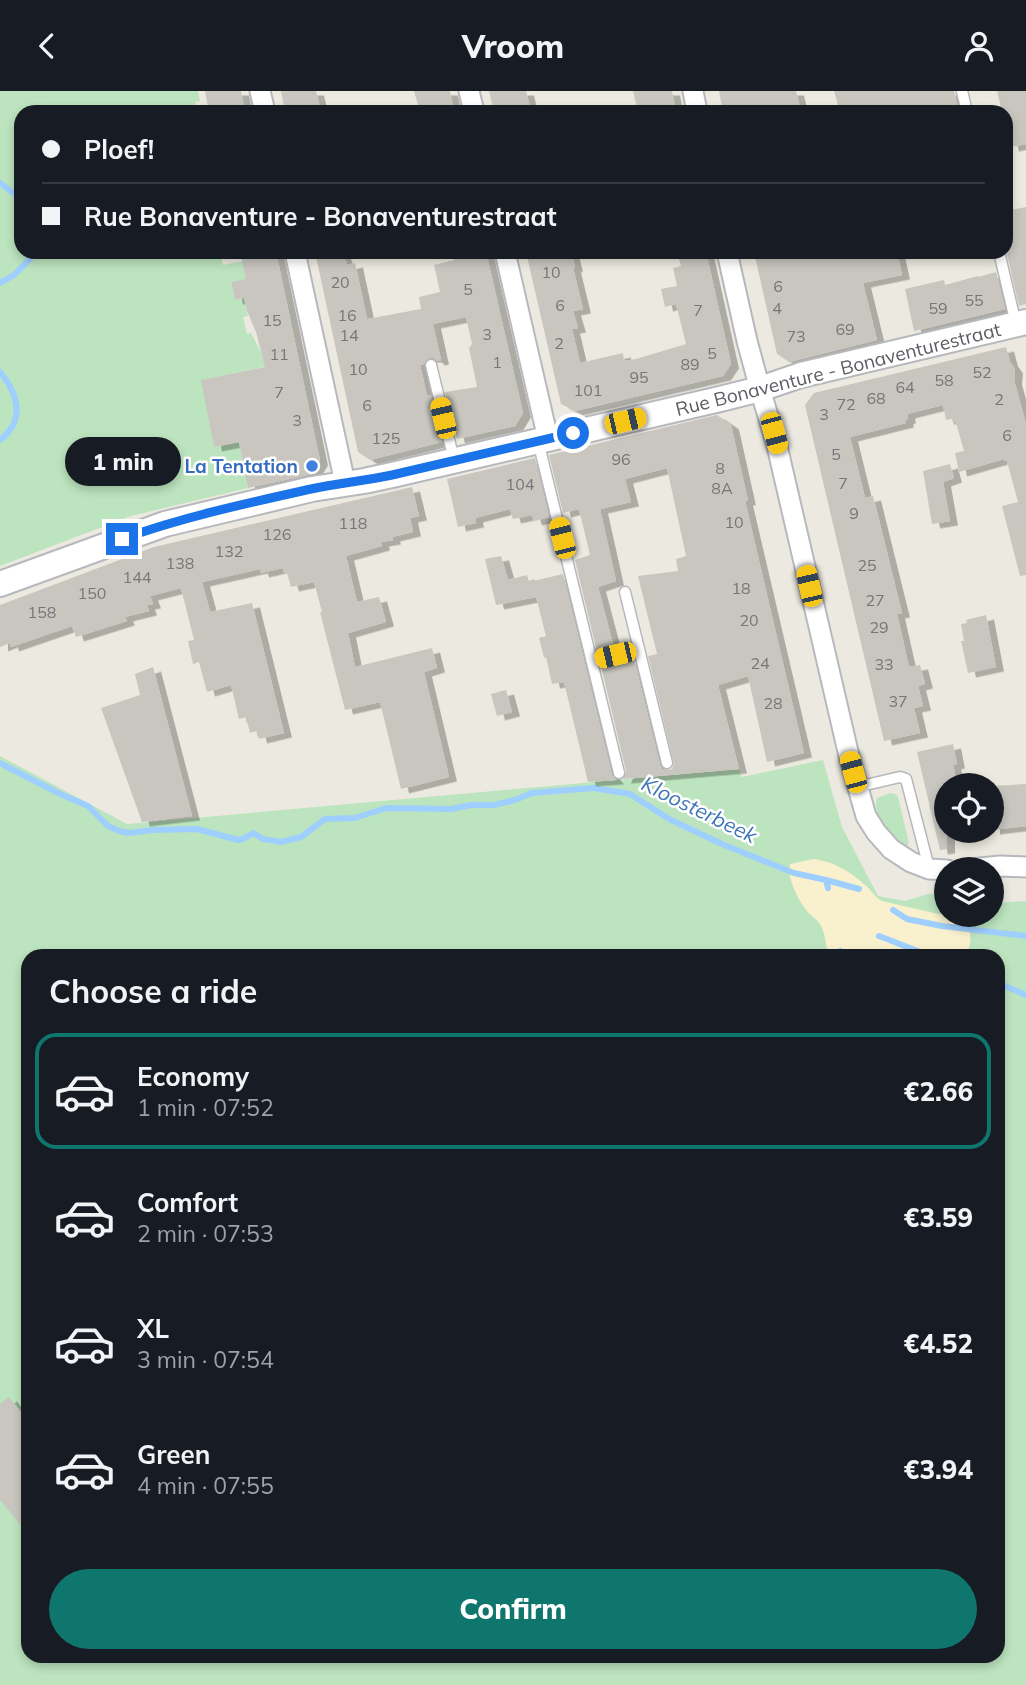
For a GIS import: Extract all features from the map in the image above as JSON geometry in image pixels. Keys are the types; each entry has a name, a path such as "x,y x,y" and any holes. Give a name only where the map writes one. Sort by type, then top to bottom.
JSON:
{"street":[{"path":"297,259 345,483"},
{"path":"506,259 543,440"},
{"path":"729,259 741,317 777,446 842,730 866,816 891,849 911,862 934,868"},
{"name":"Rue Bonaventure - Bonaventurestraat","path":"0,584 165,524 312,489 454,461 760,389 790,377 1021,323"},
{"path":"1004,866 1026,867"}],"lane":[{"path":"1001,259 1021,323"},
{"path":"431,365 454,461"},
{"path":"543,440 619,773"},
{"path":"625,592 667,763"},
{"path":"592,661 639,649"},
{"path":"857,787 900,777 906,779 934,858"}],"green space":[{"path":"0,91 198,91 200,101 195,102 196,105 14,105 14,259 222,259 223,265 249,260 248,279 231,283 235,300 244,298 248,316 243,317 247,334 251,333 268,366 202,380 214,447 239,442 248,488 131,516 0,566"},
{"path":"0,756 127,824 739,769 742,777 823,760 842,827 878,896 905,901 934,894 934,927 1004,927 1004,903 1026,901 1026,1685 0,1685"},
{"path":"890,793 898,797 909,843 907,846 890,832 877,812 877,798"}],"sand":[{"path":"814,859 835,865 848,871 882,901 934,913 934,927 967,927 970,935 969,949 827,949 821,925 800,901 790,864"}],"building":[{"path":"205,91 241,91 244,105 208,105"},
{"path":"281,91 316,91 319,105 284,105"},
{"path":"414,91 450,91 453,105 418,105"},
{"path":"489,91 526,91 529,105 492,105"},
{"path":"633,91 672,91 675,105 636,105"},
{"path":"719,91 796,91 799,105 722,105"},
{"path":"834,91 954,91 957,105 838,105"},
{"path":"997,91 1026,91 1026,144 1013,147 1013,105 1000,105"},
{"path":"1026,207 1026,304 1019,306 1008,259 1013,259 1013,210"},
{"path":"242,259 277,259 320,461 312,474 248,488 239,442 214,447 201,380 265,367 244,298 235,300 231,282 246,279"},
{"path":"317,259 345,259 347,265 355,263 367,319 421,309 419,297 440,292 434,265 454,259 488,259 523,413 515,426 457,439 445,392 477,387 466,317 433,324 441,360 429,358 420,365 427,396 431,395 442,442 370,460 358,452"},
{"path":"528,259 573,259 583,309 573,311 578,328 572,329 580,363 623,353 624,361 636,359 686,344 676,304 665,307 661,289 677,286 673,268 681,266 679,259 708,259 731,364 723,376 575,411 561,404"},
{"path":"756,259 899,259 902,275 863,283 877,340 789,362 777,354"},
{"path":"996,272 1005,309 914,331 905,289 944,280 945,285"},
{"path":"1006,347 1015,369 1014,380 1026,424 1026,575 1020,576 1002,506 1018,502 1007,461 1004,459 959,472 955,453 964,451 956,423 953,423 952,419 946,420 943,405 907,414 906,423 850,437 865,498 873,496 902,613 897,614 909,667 920,665 925,684 918,686 923,706 914,708 920,733 884,741 805,405 814,393"},
{"path":"717,415 731,425 748,501 745,501 804,753 767,762 748,676 718,685 739,769 623,779 626,771 601,666 634,659 660,765 662,769 668,770 672,769 674,764 648,656 657,654 638,576 678,571 676,559 686,556 667,468 625,479 631,502 600,509 616,581 598,587 614,648 597,652 575,560 590,555 579,509 563,513 549,455"},
{"path":"535,458 549,517 534,521 532,515 513,519 510,509 475,518 476,523 458,527 447,479"},
{"path":"950,464 954,478 943,482 950,521 932,524 923,471"},
{"path":"412,487 419,516 410,518 413,532 392,537 393,540 381,542 382,546 346,556 357,602 379,597 386,622 348,633 355,667 432,648 437,668 424,672 449,777 401,789 380,702 345,710 314,582 291,587 283,568 261,573 260,569 202,582 210,612 252,603 284,733 259,739 257,731 250,733 246,717 239,719 231,685 207,692 199,662 193,664 188,641 194,640 181,588 150,596 153,604 147,605 149,611 125,617 127,621 76,637 72,626 11,647 10,643 0,647 0,605 154,547"},
{"path":"501,556 508,580 527,575 529,582 563,574 612,775 616,780 588,782 564,682 552,684 546,657 544,658 539,638 546,636 536,597 496,605 485,559"},
{"path":"986,615 996,667 968,673 961,641 964,641 961,624"},
{"path":"153,667 192,816 142,822 101,708 140,695 135,674"},
{"path":"506,690 512,712 497,716 491,694"},
{"path":"953,744 957,764 953,765 955,773 934,773 934,824 917,752"},
{"path":"1026,784 1026,826 1004,829 1004,785"},
{"path":"938,843 947,843 947,849 940,850"},
{"path":"9,1397 21,1412 21,1526 0,1500 0,1404"}],"waterway":[{"name":"Kloosterbeek","path":"0,183 14,194"},
{"name":"Kloosterbeek","path":"0,283 14,275 30,259"},
{"name":"Kloosterbeek","path":"0,372 11,389 16,407 14,424 0,440"},
{"name":"Kloosterbeek","path":"0,763 88,806 108,826 119,831 129,833 197,829 238,840 253,833 263,839 281,842 301,837 325,819 355,818 386,808 451,809 471,805 494,805 532,793 593,788 630,794 669,819 724,845 794,873 826,880 828,888"},
{"name":"Kloosterbeek","path":"826,880 859,889"},
{"name":"Kloosterbeek","path":"893,910 907,919 942,926 1026,936"},
{"name":"Kloosterbeek","path":"879,936 913,949"},
{"name":"Kloosterbeek","path":"1005,986 1026,995"}],"place":[{"name":"La Tentation","path":"312,466"}],"route":[{"path":"122,539 165,524 312,489 392,475 573,433"}]}
